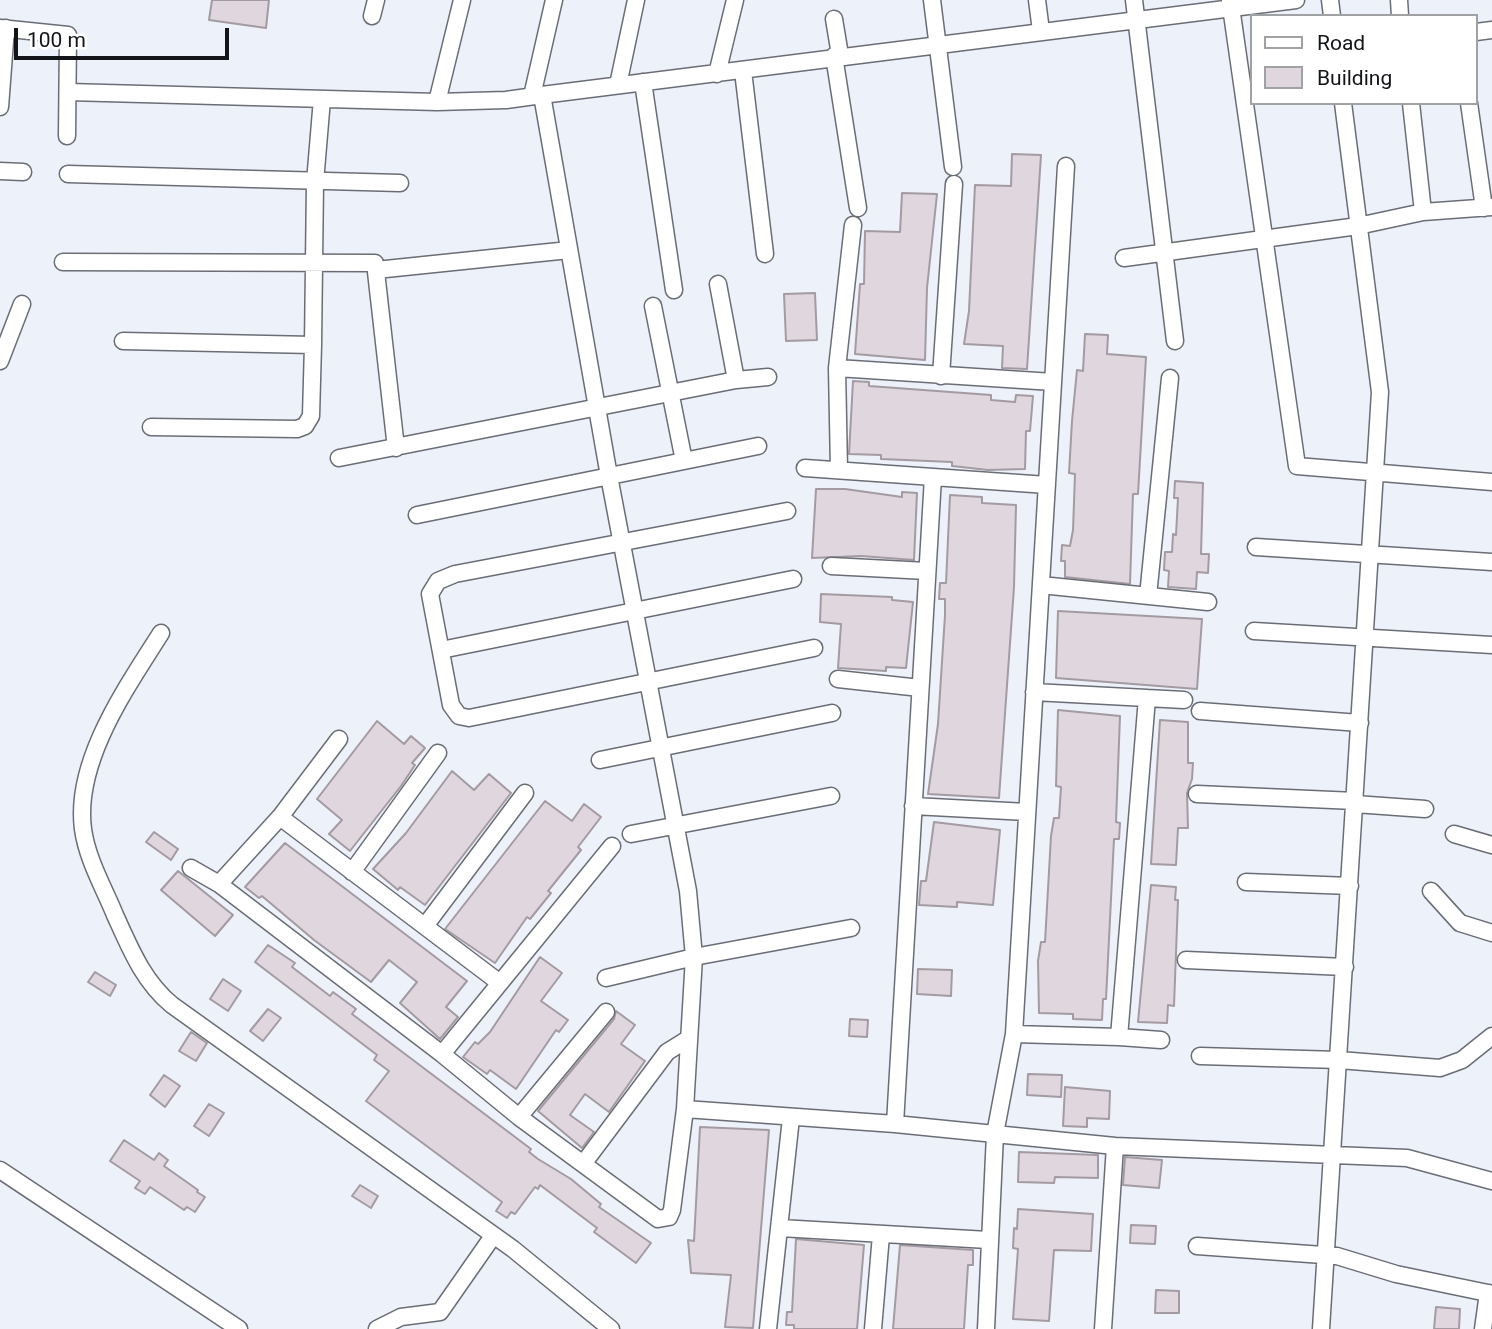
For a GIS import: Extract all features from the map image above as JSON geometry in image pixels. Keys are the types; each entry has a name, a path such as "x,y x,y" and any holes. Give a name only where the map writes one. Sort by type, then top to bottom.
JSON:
{"street":[{"path":"372,16 376,0"},
{"path":"437,102 462,0"},
{"path":"191,868 219,884 583,1164 659,1219 669,1217 685,1109 694,957 688,891 569,250 537,95 554,0"},
{"path":"618,85 636,0"},
{"path":"717,74 734,0"},
{"path":"932,0 953,167"},
{"path":"1037,0 1041,31"},
{"path":"1134,0 1162,252 1175,341"},
{"path":"68,92 437,102 537,95 743,71 1230,4 1296,0"},
{"path":"1230,4 1297,466 1492,482"},
{"path":"834,19 858,208"},
{"path":"0,107 3,28 68,35 67,136"},
{"path":"743,71 765,254"},
{"path":"643,82 674,290"},
{"path":"151,427 297,429 305,426 311,416 312,263 322,99"},
{"path":"1321,1329 1380,392 1343,105"},
{"path":"1411,105 1423,212"},
{"path":"1124,258 1358,226 1423,212 1488,208 1469,105"},
{"path":"986,1329 988,1240 995,1134 1014,1034 1066,166"},
{"path":"0,171 23,172"},
{"path":"68,174 400,183"},
{"path":"941,376 954,184"},
{"path":"839,470 837,368 853,225"},
{"path":"376,270 569,250"},
{"path":"63,262 375,263 396,448"},
{"path":"718,284 736,380"},
{"path":"0,361 22,304"},
{"path":"653,306 684,461"},
{"path":"122,341 313,345"},
{"path":"837,368 1053,382"},
{"path":"339,458 736,380 768,377"},
{"path":"1148,596 1170,378"},
{"path":"417,515 758,446"},
{"path":"805,468 1046,485"},
{"path":"895,1125 933,477"},
{"path":"787,511 455,574 438,582 430,594 451,705 464,717 814,648"},
{"path":"1256,547 1492,562"},
{"path":"831,566 927,571"},
{"path":"441,650 793,579"},
{"path":"1041,585 1208,602"},
{"path":"1254,631 1492,645"},
{"path":"161,633 118,701 98,744 86,788 83,829 95,868 144,975 172,1005 493,1236 611,1329"},
{"path":"838,679 920,688"},
{"path":"1034,692 1184,700"},
{"path":"1119,1037 1147,698"},
{"path":"1200,711 1360,723"},
{"path":"600,760 661,750 832,713"},
{"path":"219,884 279,817 339,739"},
{"path":"352,872 438,753"},
{"path":"425,926 526,793"},
{"path":"1197,794 1355,802 1425,809"},
{"path":"631,834 831,796"},
{"path":"913,806 1027,813"},
{"path":"279,817 500,983"},
{"path":"1454,834 1492,845"},
{"path":"442,1054 612,846"},
{"path":"1246,882 1350,886"},
{"path":"1432,891 1460,923 1492,933"},
{"path":"606,978 694,957 850,928"},
{"path":"1186,960 1345,967"},
{"path":"519,1117 606,1012"},
{"path":"1014,1034 1161,1041"},
{"path":"1200,1056 1339,1060 1440,1068 1462,1060 1492,1036"},
{"path":"583,1164 667,1052 688,1039"},
{"path":"685,1109 1115,1146 1423,1160 1492,1181"},
{"path":"768,1329 791,1118"},
{"path":"1103,1329 1115,1146"},
{"path":"0,1170 239,1329"},
{"path":"780,1228 988,1240"},
{"path":"873,1329 881,1235"},
{"path":"377,1329 401,1317 440,1312 493,1236"},
{"path":"1196,1246 1325,1255 1430,1283 1490,1294 1482,1329"},
{"path":"414,1316 433,1329"}],"building":[{"path":"212,0 269,0 266,28 209,20"},
{"path":"1012,154 1041,155 1027,369 1002,368 1003,346 964,344 969,311 975,185 1011,186"},
{"path":"902,193 937,194 927,288 925,360 855,354 860,284 864,284 865,231 900,232"},
{"path":"815,293 817,340 786,341 784,294"},
{"path":"1085,334 1108,335 1107,354 1146,357 1138,494 1133,494 1130,584 1065,577 1065,561 1061,561 1062,545 1070,546 1073,530 1075,474 1069,473 1072,421 1077,370 1083,371"},
{"path":"853,381 869,382 869,386 991,395 991,400 1015,402 1016,395 1033,396 1030,431 1026,431 1025,469 988,470 952,466 952,462 881,459 881,455 849,454"},
{"path":"1175,481 1203,483 1201,554 1209,554 1208,573 1197,572 1196,589 1168,587 1169,571 1164,570 1165,552 1172,552 1173,534 1176,535 1178,498 1174,498"},
{"path":"816,489 845,489 902,497 902,492 917,493 914,560 861,556 812,558"},
{"path":"950,495 982,497 982,503 1016,505 1014,587 999,798 928,794 938,724 945,615 945,599 939,599 940,583 946,583"},
{"path":"821,594 892,597 892,600 913,602 906,668 886,667 886,671 838,668 841,624 820,622"},
{"path":"1058,611 1202,619 1197,689 1056,678"},
{"path":"1058,710 1120,716 1116,822 1120,823 1119,839 1114,839 1106,999 1103,999 1102,1020 1073,1019 1073,1014 1039,1013 1038,961 1041,942 1045,942 1051,836 1054,818 1059,818 1061,787 1056,786"},
{"path":"1160,720 1188,722 1188,763 1193,763 1192,779 1187,793 1188,828 1178,828 1176,865 1151,864"},
{"path":"377,721 404,744 411,736 425,748 412,763 415,765 401,786 350,851 329,834 342,820 317,799"},
{"path":"452,771 474,790 489,774 511,793 425,905 400,887 398,890 373,869 406,833"},
{"path":"545,801 572,821 584,804 601,817 578,847 581,850 548,891 551,893 530,919 527,917 495,963 445,929"},
{"path":"934,822 1000,830 993,905 957,902 957,907 919,905 921,881 926,881"},
{"path":"154,832 178,849 171,860 146,842"},
{"path":"285,843 467,981 446,1007 458,1017 440,1039 400,1003 417,982 389,960 371,982 314,940 262,896 259,898 245,887"},
{"path":"178,871 233,915 215,936 161,890"},
{"path":"1151,885 1176,887 1175,900 1178,900 1174,1006 1168,1005 1167,1023 1138,1022"},
{"path":"268,945 295,963 292,967 330,996 333,992 356,1009 352,1014 531,1149 529,1152 538,1159 571,1179 601,1204 599,1207 651,1243 636,1263 594,1232 597,1228 540,1185 538,1189 535,1187 515,1214 511,1212 507,1218 496,1211 502,1202 366,1101 389,1071 374,1060 377,1055 255,962"},
{"path":"540,957 562,973 541,1001 568,1020 559,1032 556,1030 516,1089 490,1070 487,1074 463,1057 475,1042 478,1044 490,1032"},
{"path":"918,969 952,970 951,996 917,994"},
{"path":"95,972 116,985 110,996 88,982"},
{"path":"223,979 241,991 228,1011 210,999"},
{"path":"268,1009 281,1018 263,1041 250,1031"},
{"path":"616,1011 635,1025 621,1044 645,1061 609,1112 585,1094 570,1115 594,1132 582,1148 538,1111 614,1019"},
{"path":"850,1019 868,1020 867,1037 849,1036"},
{"path":"191,1032 207,1043 196,1061 179,1051"},
{"path":"1028,1074 1062,1075 1061,1097 1027,1095"},
{"path":"164,1075 180,1086 165,1107 150,1095"},
{"path":"1065,1087 1110,1091 1109,1119 1087,1118 1087,1127 1063,1126"},
{"path":"209,1104 224,1113 209,1136 194,1126"},
{"path":"700,1127 769,1130 753,1328 725,1327 731,1275 691,1273 688,1240 694,1241"},
{"path":"124,1140 154,1160 159,1153 168,1160 164,1166 205,1197 195,1212 187,1207 184,1210 150,1187 145,1194 135,1188 140,1181 110,1161"},
{"path":"1019,1152 1098,1155 1098,1178 1055,1177 1054,1183 1018,1182"},
{"path":"1125,1157 1162,1160 1159,1188 1123,1185"},
{"path":"360,1185 378,1196 371,1208 352,1196"},
{"path":"1018,1209 1093,1214 1091,1251 1054,1250 1049,1321 1013,1319 1018,1249 1013,1248"},
{"path":"1131,1225 1156,1226 1155,1244 1130,1243"},
{"path":"796,1239 864,1245 857,1329 794,1329 794,1325 786,1325 787,1312 792,1312"},
{"path":"900,1245 973,1250 973,1265 968,1265 964,1329 893,1329"},
{"path":"1156,1290 1179,1291 1179,1313 1155,1313"},
{"path":"1436,1307 1460,1309 1459,1329 1434,1329"}]}
